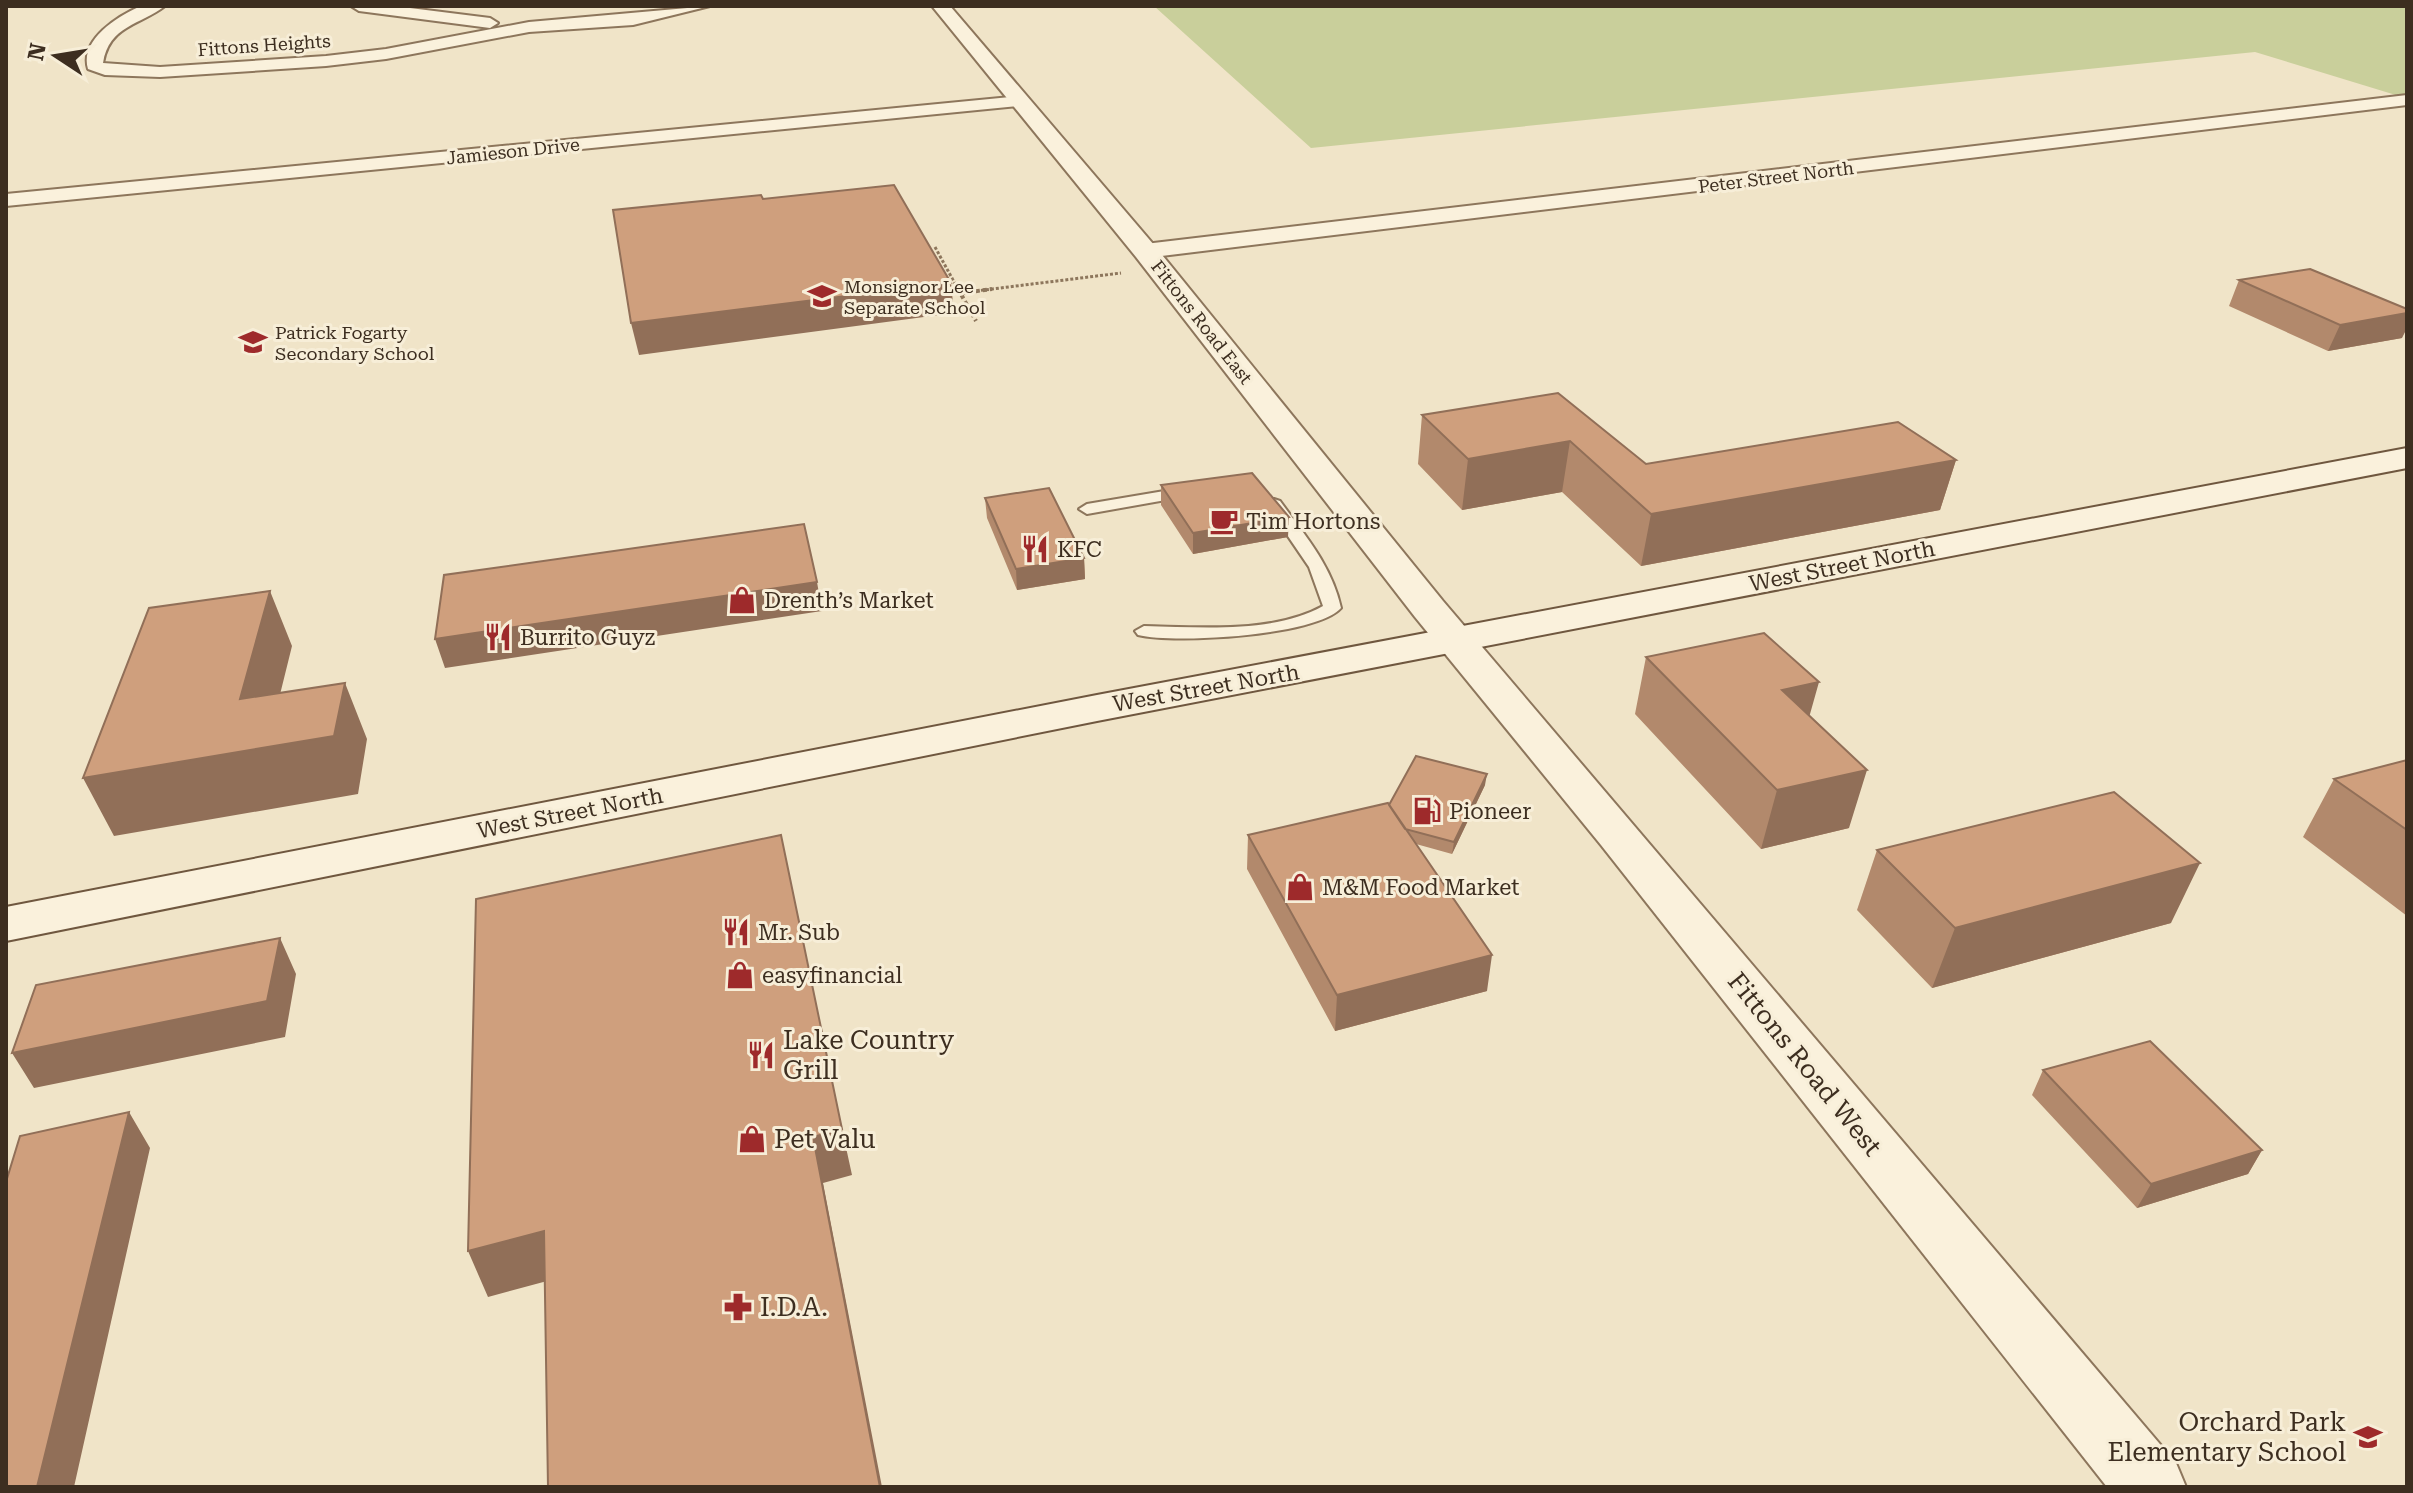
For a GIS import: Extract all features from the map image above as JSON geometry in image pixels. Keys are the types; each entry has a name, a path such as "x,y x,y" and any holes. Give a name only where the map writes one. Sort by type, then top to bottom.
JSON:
{"street":[{"name":"Fittons Heights","path":"157,6 125,18 95,51 94,65 105,70 160,72 326,61 386,54 529,27 633,20 702,6"},
{"name":"Fittons Heights","path":"359,6 529,27"},
{"name":"Fittons Road East","path":"941,6 1021,101 1135,262 1458,642"},
{"name":"Peter Street North","path":"1135,262 2407,100"},
{"name":"Jamieson Drive","path":"6,200 1021,101"},
{"name":"West Street North","path":"6,924 1097,708 1458,642 2407,458"},
{"name":"Fittons Road West","path":"1458,642 2151,1487"}],"lane":[{"path":"1144,631 1231,632 1315,617 1332,608 1314,563 1262,488"},
{"path":"1087,509 1206,489"}],"path":[{"path":"935,247 976,321"},
{"path":"962,293 1135,262"}],"green space":[{"path":"1154,6 2407,6 2407,95 2399,96 2255,52 1311,148"}],"building":[{"path":"894,185 951,283 631,323 613,210"},
{"path":"2310,269 2407,309 2407,313 2340,325 2239,280"},
{"path":"1558,393 1646,464 1898,422 1956,460 1651,514 1570,441 1468,459 1422,415"},
{"path":"1252,473 1289,517 1193,533 1161,485"},
{"name":"KFC","path":"1049,488 1084,558 1016,569 985,498"},
{"path":"804,524 817,582 435,639 444,575"},
{"path":"270,591 240,699 345,683 334,736 83,778 149,608"},
{"path":"1764,633 1819,682 1782,690 1867,770 1777,790 1646,657"},
{"path":"1416,756 1487,774 1454,842 1405,829 1389,805"},
{"path":"2407,760 2407,830 2334,779"},
{"path":"2114,792 2200,863 1955,928 1877,850"},
{"path":"1388,803 1492,955 1337,995 1248,835"},
{"path":"781,835 842,1129 813,1137 880,1487 548,1487 544,1231 468,1251 476,899"},
{"path":"280,938 267,1001 12,1053 36,985"},
{"path":"2150,1041 2262,1150 2151,1184 2043,1070"},
{"path":"129,1112 37,1487 6,1487 6,1182 20,1136"}],"place":[{"name":"Monsignor Lee Separate School","path":"822,296"},
{"name":"Patrick Fogarty Secondary School","path":"253,342"},
{"name":"Tim Hortons","path":"1224,521"},
{"name":"KFC","path":"1035,549"},
{"name":"Drenth’s Market","path":"742,600"},
{"name":"Burrito Guyz","path":"498,637"},
{"name":"Pioneer","path":"1427,811"},
{"name":"M&M Food Market","path":"1300,887"},
{"name":"Mr. Sub","path":"736,932"},
{"name":"easyfinancial","path":"740,975"},
{"name":"Lake Country Grill","path":"761,1055"},
{"name":"Pet Valu","path":"752,1139"},
{"name":"I.D.A.","path":"738,1307"},
{"name":"Orchard Park Elementary School","path":"2368,1437"}]}
